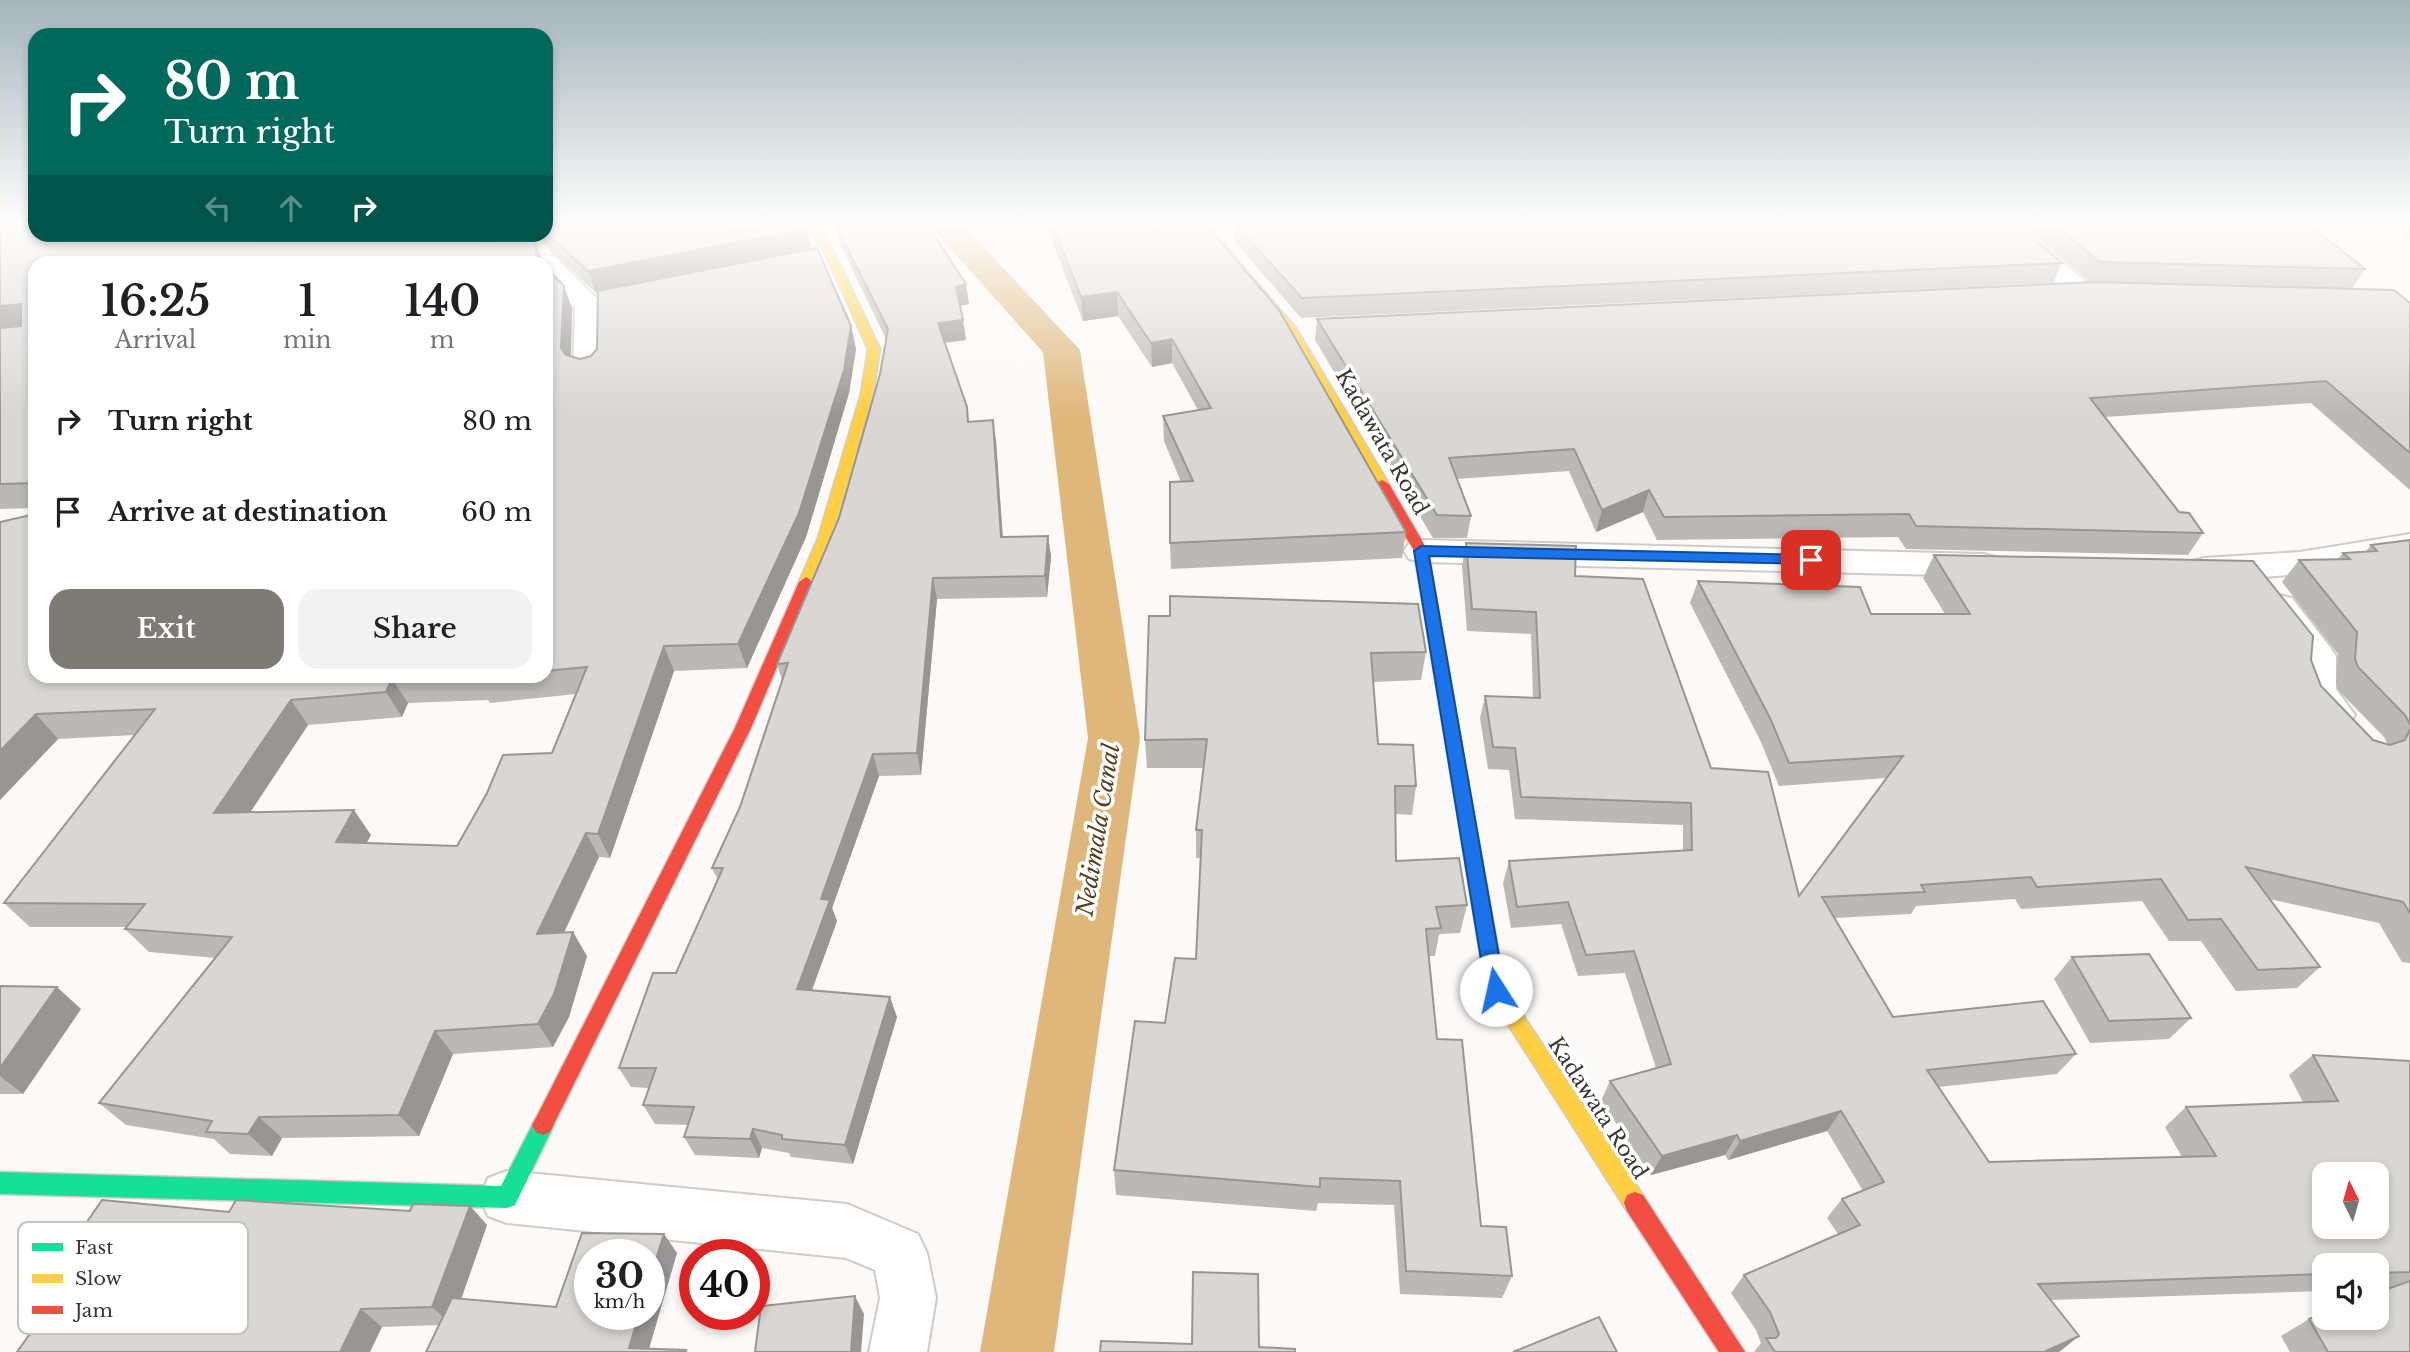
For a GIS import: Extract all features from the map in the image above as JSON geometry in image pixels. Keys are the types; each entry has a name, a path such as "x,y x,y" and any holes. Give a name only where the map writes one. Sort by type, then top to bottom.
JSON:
{"street":[{"path":"572,289 589,306 588,371"},
{"path":"507,1197 743,728 825,538 867,394 874,349 846,289"},
{"name":"Kadawata Road","path":"1262,289 1299,330 1421,551 1496,990 1732,1352"},
{"path":"2087,289 2091,292"},
{"path":"589,306 670,290"},
{"path":"2057,293 2091,292"},
{"path":"2173,570 2300,564 2410,545"},
{"path":"1421,551 2014,566"},
{"path":"2247,567 2317,656 2314,682 2318,697 2360,741"},
{"path":"0,1183 507,1197 847,1231 899,1253 908,1298 898,1352"}],"building":[{"path":"0,289 28,289 28,483 0,484 0,328 21,326 21,304 0,306"},
{"path":"553,289 564,289 561,348 566,355 580,359 591,356 597,349 598,291 835,289 851,326 844,370 799,513 738,644 664,646 598,834 586,833 537,934 573,932 554,994 538,1024 435,1031 399,1115 259,1117 248,1134 206,1132 212,1121 99,1103 232,937 125,929 145,904 4,903 155,709 36,714 0,751 0,522 28,516 28,683 390,683 386,692 291,700 214,813 354,810 336,842 457,846 487,793 503,755 552,753 587,667 553,670"},
{"path":"868,289 956,289 963,320 938,323 967,407 968,422 993,420 1001,537 1048,536 1045,576 933,578 917,753 873,754 821,899 830,900 797,989 890,997 845,1145 782,1139 782,1135 753,1129 750,1139 684,1137 694,1107 643,1105 656,1068 619,1068 653,973 676,973 723,868 712,868 740,807 788,663 777,664 839,518 880,374 888,329"},
{"path":"1078,289 1261,289 1279,310 1406,532 1170,543 1170,482 1193,481 1163,416 1211,408 1172,339 1151,343 1117,292 1081,297"},
{"path":"1294,289 1495,289 1302,298"},
{"path":"1946,289 2394,290 2410,303 2410,453 2326,381 2090,398 2179,512 2189,513 2203,533 1916,526 1909,514 1664,517 1649,490 1602,510 1574,449 1449,458 1471,516 1437,515 1317,319"},
{"path":"2410,540 2410,724 2405,715 2358,667 2355,659 2357,632 2299,560 2350,559 2343,553 2377,551 2371,545"},
{"path":"1466,543 1576,546 1575,576 1643,579 1711,768 1768,772 1799,896 1903,756 1789,763 1770,718 1698,581 1860,587 1871,614 1970,614 1934,555 2253,561 2313,636 2311,660 2321,686 2373,740 2390,745 2405,740 2410,729 2410,913 2403,902 2246,867 2320,967 2258,970 2221,919 2188,920 2161,879 2037,887 2031,877 1921,885 1925,892 1822,897 1893,1017 2043,1001 2076,1054 1927,1070 1989,1162 2216,1156 2186,1107 2338,1101 2313,1055 2410,1061 2410,1272 2389,1273 2389,1253 2312,1253 2312,1274 2038,1284 2079,1336 2044,1352 1775,1352 1766,1338 1776,1338 1779,1334 1770,1312 1744,1275 1860,1225 1842,1199 1884,1182 1841,1111 1740,1141 1737,1135 1662,1156 1610,1081 1671,1064 1634,951 1586,955 1568,902 1517,907 1509,861 1692,850 1691,803 1521,797 1515,748 1493,747 1485,696 1540,698 1536,612 1472,609"},
{"path":"1170,596 1418,604 1426,652 1371,653 1378,744 1413,745 1416,786 1395,786 1396,861 1459,858 1467,905 1436,907 1441,928 1426,929 1437,1039 1462,1040 1481,1226 1506,1227 1512,1276 1406,1271 1400,1181 1320,1178 1320,1187 1114,1170 1135,1021 1165,1023 1175,958 1196,959 1202,830 1196,830 1207,739 1145,740 1149,616 1170,616"},
{"path":"2149,954 2191,1018 2109,1021 2072,957"},
{"path":"0,986 57,987 0,1068"},
{"path":"102,1200 229,1212 236,1200 410,1211 413,1204 470,1206 432,1307 361,1309 340,1352 17,1352 30,1334 248,1334 248,1222 87,1222"},
{"path":"582,1233 664,1234 662,1239 580,1239"},
{"path":"574,1256 574,1330 634,1330 629,1348 686,1350 426,1352 452,1298 556,1307"},
{"path":"1193,1272 1258,1274 1259,1347 1295,1349 1295,1352 1100,1352 1101,1341 1192,1344"},
{"path":"2410,1281 2410,1352 2328,1352 2315,1330 2389,1330 2389,1288"},
{"path":"855,1296 851,1352 755,1352 758,1330 770,1330 770,1305"},
{"path":"1599,1317 1617,1352 1513,1352"}],"waterway":[{"name":"Nedimala Canal","path":"1005,289 1061,350 1114,738 1017,1352"}],"traffic: fast":[{"path":"0,1183 507,1197 543,1125"}],"traffic: slow":[{"path":"806,582 825,538 867,394 874,349 846,289"},
{"path":"1257,289 1292,330 1382,484"},
{"path":"1459,776 1496,990 1635,1203"}],"traffic: jam":[{"path":"1382,484 1421,551 1459,776"},
{"path":"543,1125 743,728 806,582"},
{"path":"1635,1203 1733,1352"}],"route":[{"path":"1496,990 1421,551 1811,560"}]}
